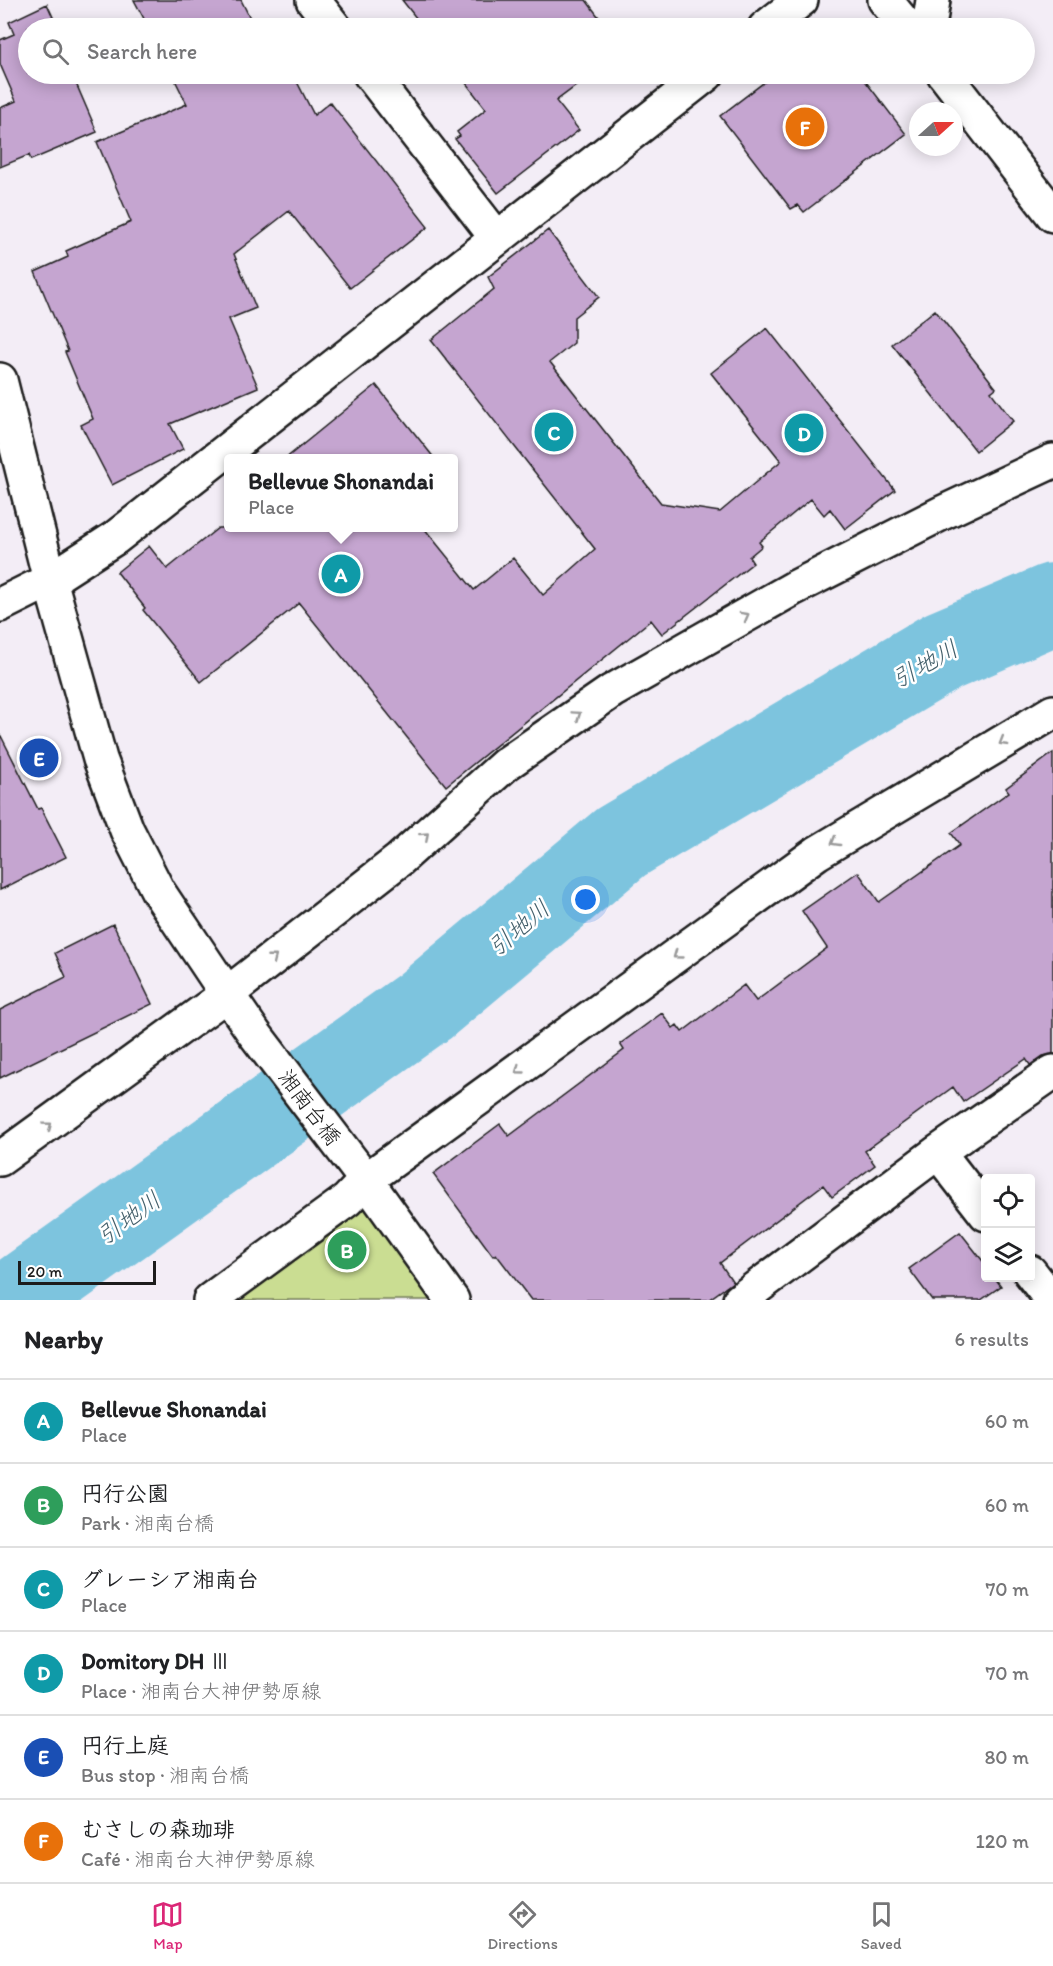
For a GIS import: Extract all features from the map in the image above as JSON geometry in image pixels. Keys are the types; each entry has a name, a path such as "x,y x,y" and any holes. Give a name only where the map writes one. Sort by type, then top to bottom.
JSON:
{"street":[{"path":"313,0 327,18"},
{"path":"778,18 801,0"},
{"path":"885,0 900,18"},
{"path":"930,18 933,0"},
{"path":"378,84 496,237"},
{"path":"0,605 50,580 115,538 694,84"},
{"path":"952,84 1053,215"},
{"name":"湘南台橋","path":"0,380 50,580 100,759 127,830 158,891 226,994 366,1180 452,1300"},
{"path":"0,1159 226,994 399,860 506,764 612,691 794,588 942,513 1053,461"},
{"path":"210,1300 347,1200 366,1180 818,853 1053,712"},
{"path":"740,1300 938,1152 1053,1072"},
{"path":"938,1152 981,1208"},
{"path":"1035,1278 1052,1300"}],"green space":[{"path":"347,1200 380,1200 452,1300 210,1300"}],"building":[{"path":"134,0 241,0 250,18 144,18"},
{"path":"402,0 586,0 600,18 416,18"},
{"path":"47,4 53,18 18,18 18,84 76,84 97,132 31,160 29,155 0,167 0,108 16,101 0,64 0,40 14,34 9,22"},
{"path":"177,84 298,84 314,115 330,102 428,227 350,288 289,211 234,254 256,308 229,319 258,387 170,424 183,449 112,485 81,425 93,419 35,272 68,257 66,251 131,222 97,142 187,104"},
{"path":"467,84 579,84 556,101 579,130 498,193 455,139 460,136 457,132 486,109"},
{"path":"762,84 868,84 906,134 804,212 798,205 791,209 720,116"},
{"path":"548,230 599,297 574,317 574,343 550,362 661,503 720,512 781,461 711,373 767,328 895,490 845,529 830,509 824,515 811,499 759,542 762,546 749,557 753,563 662,634 651,620 446,786 299,603 201,682 143,610 145,608 117,572 149,546 167,569 218,528 224,528 224,532 427,532 474,590 513,558 543,595 595,549 431,340 494,289 488,277"},
{"path":"935,310 996,388 991,392 1013,421 976,451 892,344"},
{"path":"376,385 431,454 291,454"},
{"path":"0,734 38,809 41,808 66,857 0,890"},
{"path":"1053,753 1053,1054 1043,1056 1030,1065 1026,1059 963,1102 953,1087 865,1151 875,1165 832,1197 823,1185 720,1263 733,1282 708,1300 531,1300 496,1254 493,1256 433,1174 500,1124 509,1136 624,1050 620,1044 662,1013 673,1028 677,1025 682,1032 744,985 756,1001 827,948 802,911 858,872 879,902 960,845 951,833 1009,792 1006,788"},
{"path":"113,924 152,1004 0,1078 0,1010 66,977 55,953"},
{"path":"960,1232 981,1259 981,1282 998,1282 1001,1286 981,1300 932,1300 909,1269"}],"waterway":[{"name":"引地川","path":"14,1300 425,1006 621,842 943,651 1053,604"}],"place":[{"name":"むさしの森珈琲","path":"805,127"},
{"name":"グレーシア湘南台","path":"554,432"},
{"name":"Domitory DH Ⅲ","path":"804,433"},
{"name":"Bellevue Shonandai","path":"341,574"},
{"name":"円行上庭","path":"39,758"},
{"name":"円行公園","path":"347,1250"}]}
